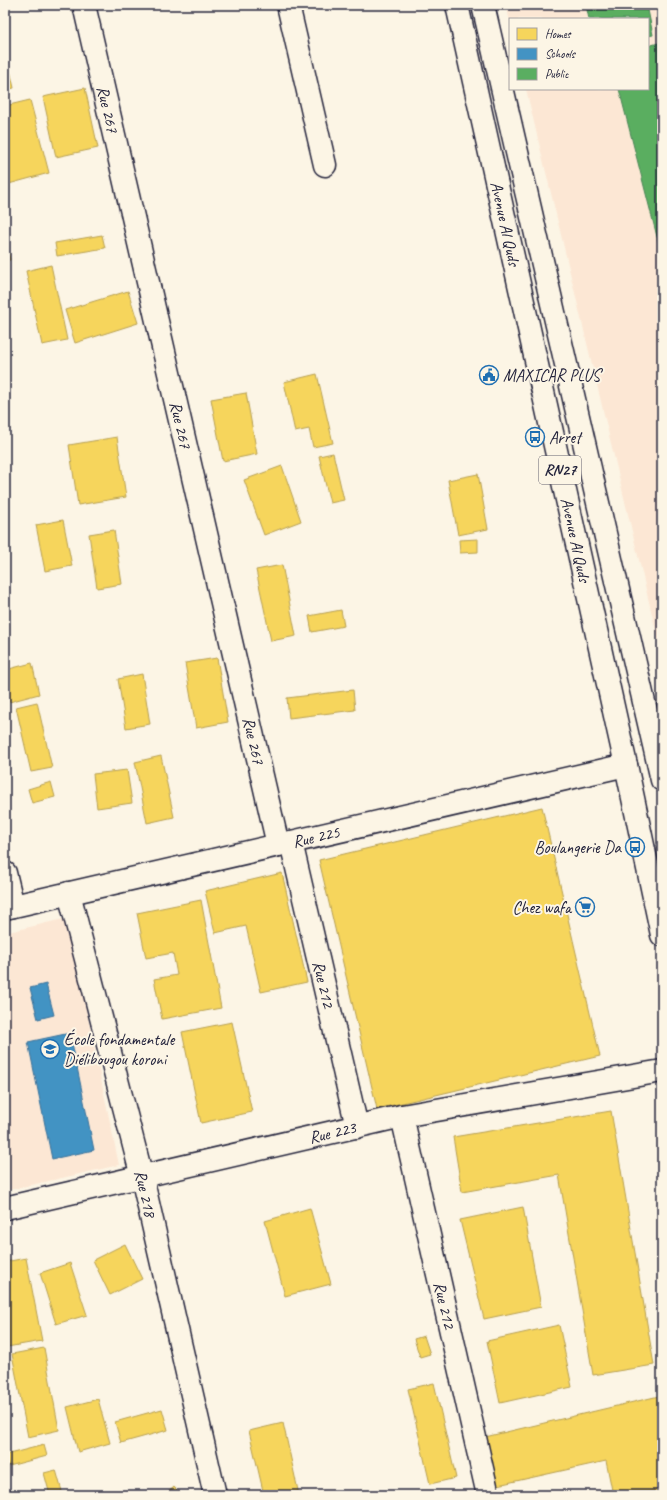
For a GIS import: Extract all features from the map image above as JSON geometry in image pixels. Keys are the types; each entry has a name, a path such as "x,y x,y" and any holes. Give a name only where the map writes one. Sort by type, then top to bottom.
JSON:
{"street":[{"name":"Rue 267","path":"84,5 285,844"},
{"path":"288,5 325,165"},
{"name":"Avenue Al Quds","path":"457,5 626,765 662,935"},
{"name":"Avenue Al Quds","path":"483,5 662,780"},
{"name":"Rue 225","path":"9,907 626,765"},
{"name":"Rue 212","path":"285,844 357,1127"},
{"path":"5,873 9,907"},
{"name":"Rue 218","path":"70,893 142,1177 215,1495"},
{"name":"Rue 223","path":"5,1208 402,1116 662,1071"},
{"name":"Rue 212","path":"402,1116 488,1495"}],"shaded area":[{"path":"506,5 662,5 662,656 526,90 649,90 649,18 509,18"},
{"name":"École fondamentale Diélibougou koroni","path":"67,918 119,1165 5,1191 5,933"}],"building: Homes":[{"path":"5,48 14,88 5,90"},
{"path":"85,88 98,148 56,157 43,97"},
{"path":"30,100 49,173 5,185 5,106"},
{"path":"102,235 105,248 57,256 55,243"},
{"path":"5,236 10,260 5,261"},
{"path":"51,265 67,340 42,345 26,271"},
{"path":"128,291 138,323 75,343 65,310"},
{"path":"317,374 333,443 313,447 309,429 295,432 284,382"},
{"path":"246,393 257,454 223,461 211,399"},
{"path":"117,437 126,497 78,505 69,445"},
{"path":"333,453 344,500 330,503 319,456"},
{"path":"282,466 301,521 264,535 244,480"},
{"path":"478,474 488,529 458,535 448,480"},
{"path":"63,520 72,566 45,571 36,525"},
{"path":"114,530 122,584 97,588 89,534"},
{"path":"478,539 478,552 460,553 459,540"},
{"path":"282,565 296,636 271,641 256,570"},
{"path":"341,610 344,626 312,632 309,616"},
{"path":"217,658 228,722 196,728 185,663"},
{"path":"32,663 39,694 9,702 5,686 5,670"},
{"path":"142,674 150,724 126,728 118,679"},
{"path":"353,690 355,710 289,718 287,698"},
{"path":"37,702 52,768 31,772 16,707"},
{"path":"161,756 174,817 147,823 135,762"},
{"path":"127,770 132,803 97,808 93,774"},
{"path":"51,782 55,797 32,803 28,789"},
{"path":"542,807 600,1056 377,1109 319,860"},
{"path":"282,873 307,982 261,992 246,926 215,933 205,891"},
{"path":"201,900 221,1008 162,1019 154,979 177,975 173,953 146,958 137,913"},
{"path":"232,1022 252,1112 201,1123 182,1032"},
{"path":"611,1111 654,1365 593,1375 559,1175 462,1192 453,1137"},
{"path":"523,1207 541,1307 484,1319 460,1220"},
{"path":"310,1208 331,1284 285,1296 265,1221"},
{"path":"125,1244 142,1279 110,1295 93,1260"},
{"path":"26,1258 42,1341 7,1347 5,1336 5,1262"},
{"path":"70,1263 87,1315 56,1324 40,1273"},
{"path":"559,1325 572,1387 500,1403 487,1341"},
{"path":"424,1336 430,1354 420,1357 414,1339"},
{"path":"44,1348 59,1430 28,1437 12,1354"},
{"path":"434,1383 456,1478 430,1484 408,1389"},
{"path":"659,1396 662,1421 662,1495 613,1495 606,1461 498,1485 485,1437"},
{"path":"98,1399 110,1443 78,1452 67,1407"},
{"path":"162,1409 168,1430 121,1443 115,1422"},
{"path":"283,1423 299,1495 264,1495 249,1431"},
{"path":"44,1445 47,1456 9,1466 5,1455"},
{"path":"56,1470 63,1495 50,1495 44,1473"},
{"path":"174,1487 182,1495 165,1495"}],"building: Schools":[{"path":"46,984 54,1015 38,1019 30,988"},
{"path":"70,1033 94,1150 52,1159 28,1042"}],"building: Public":[{"path":"586,5 647,5 653,35 649,36 649,18 589,18"},
{"path":"662,42 662,256 619,90 649,90 649,46"}],"place":[{"name":"MAXICAR PLUS","path":"489,375"},
{"name":"Arret","path":"535,437"},
{"name":"Boulangerie Da","path":"635,847"},
{"name":"Chez wafa","path":"585,907"},
{"name":"École fondamentale Diélibougou koroni","path":"50,1049"}]}
